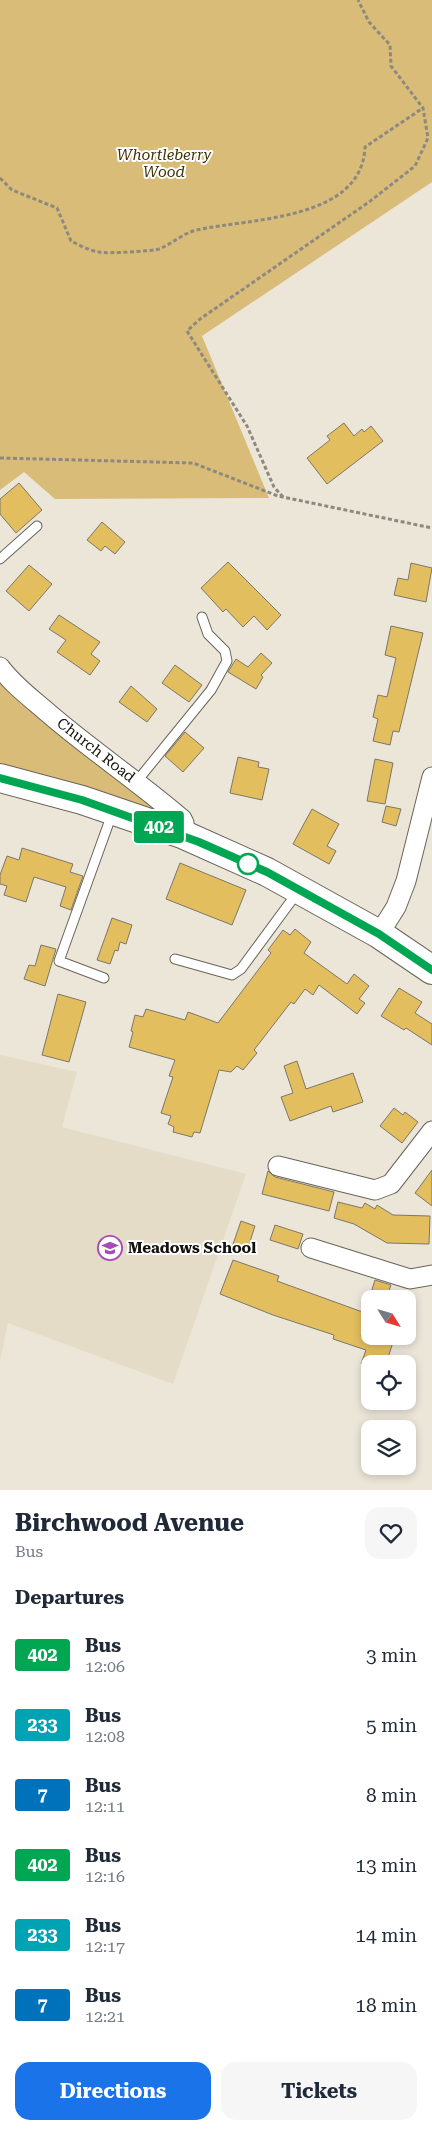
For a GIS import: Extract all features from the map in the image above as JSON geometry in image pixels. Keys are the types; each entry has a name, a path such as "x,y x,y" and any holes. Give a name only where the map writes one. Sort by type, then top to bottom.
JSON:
{"highway":[{"path":"0,778 82,800 182,834 267,872 379,934 432,970"}],"street":[{"name":"Church Road","path":"0,667 9,680 75,736 137,781 182,819 184,823 182,834"},
{"path":"379,934 396,908 406,881 432,777"},
{"path":"278,1166 375,1190 382,1189 391,1184 432,1130"},
{"path":"311,1248 410,1279 432,1275"}],"lane":[{"path":"0,559 37,526"},
{"path":"137,781 211,690 227,661 225,651 208,634 202,618"},
{"path":"104,978 59,961 113,812"},
{"path":"175,960 232,975 241,969 299,890"}],"path":[{"path":"283,498 274,487 247,426 187,330 200,319 369,202 414,166 428,138 423,108 391,66 390,45 370,22 358,0"},
{"path":"0,178 12,190 57,208 71,241 99,252 158,250 194,231 303,211 326,202 349,187 364,161 365,147 423,108"},
{"path":"0,458 193,462 283,498 432,528"}],"shaded area":[{"name":"Meadows School","path":"0,1055 77,1072 62,1127 246,1174 173,1384 8,1323 0,1361"}],"green space":[{"name":"Whortleberry Wood","path":"0,0 432,0 432,182 202,336 269,498 55,499 24,472 0,490"},
{"path":"0,679 168,818 0,766"}],"building":[{"path":"344,423 354,436 362,429 364,432 371,426 383,441 327,484 307,458 330,440 327,436"},
{"path":"19,483 42,510 16,533 0,514 0,499"},
{"path":"102,522 125,542 115,554 105,546 101,551 87,540"},
{"path":"228,562 281,615 267,630 254,616 243,627 226,609 223,612 201,588"},
{"path":"411,563 432,568 426,602 394,595 398,578 408,580"},
{"path":"29,565 52,584 29,611 6,591"},
{"path":"59,615 100,642 91,654 100,661 90,675 57,652 66,640 49,629"},
{"path":"391,626 423,633 399,732 393,731 390,745 373,741 378,719 373,717 378,695 387,697 396,658 385,655"},
{"path":"261,653 272,663 261,675 263,677 256,689 228,672 236,659 248,667"},
{"path":"175,665 202,685 189,702 162,683"},
{"path":"131,686 157,709 147,722 119,702"},
{"path":"185,732 204,748 183,772 165,756"},
{"path":"238,757 259,762 258,767 269,769 262,800 230,793"},
{"path":"375,759 393,763 385,804 367,801"},
{"path":"386,806 401,809 396,826 382,822"},
{"path":"312,809 339,824 327,846 336,851 329,864 293,844"},
{"path":"22,848 73,864 70,872 83,876 71,910 60,906 66,887 34,877 26,902 4,895 7,886 0,884 0,875 7,856 19,860"},
{"path":"180,863 246,890 232,925 166,899"},
{"path":"112,918 132,925 126,944 120,942 118,951 115,950 110,964 97,960"},
{"path":"295,929 311,942 304,953 347,984 354,974 369,986 359,999 365,1003 357,1014 319,985 313,995 305,989 294,1004 291,1002 254,1050 257,1053 243,1070 237,1066 231,1072 219,1070 200,1133 194,1132 192,1137 173,1132 174,1127 168,1124 171,1116 161,1113 173,1077 169,1076 175,1060 129,1047 135,1015 143,1017 146,1009 185,1020 188,1012 218,1023 271,953 268,950 283,930 290,935"},
{"path":"41,945 56,949 45,986 24,979 29,965 35,966"},
{"path":"399,988 422,1002 415,1013 432,1024 432,1045 406,1028 404,1030 381,1016"},
{"path":"58,994 86,1002 69,1062 42,1055"},
{"path":"297,1061 306,1089 353,1073 363,1102 333,1112 331,1106 290,1121 281,1097 293,1093 284,1066"},
{"path":"394,1108 403,1115 405,1112 418,1122 402,1143 380,1126"},
{"path":"432,1170 432,1206 415,1193"},
{"path":"268,1171 275,1177 334,1192 329,1211 262,1194"},
{"path":"338,1202 362,1208 365,1203 375,1209 377,1205 393,1215 430,1216 429,1244 387,1243 354,1224 334,1218"},
{"path":"241,1221 255,1226 246,1254 231,1250"},
{"path":"275,1225 303,1234 298,1249 270,1240"},
{"path":"233,1260 279,1276 277,1281 361,1311 361,1345 392,1345 389,1355 364,1355 366,1350 333,1339 334,1335 273,1315 220,1294"},
{"path":"375,1280 391,1285 389,1290 372,1290"}],"bus line":[{"name":"402","path":"0,778 82,800 182,834 267,872 379,934 432,970"}],"place":[{"name":"Meadows School","path":"110,1248"}]}
